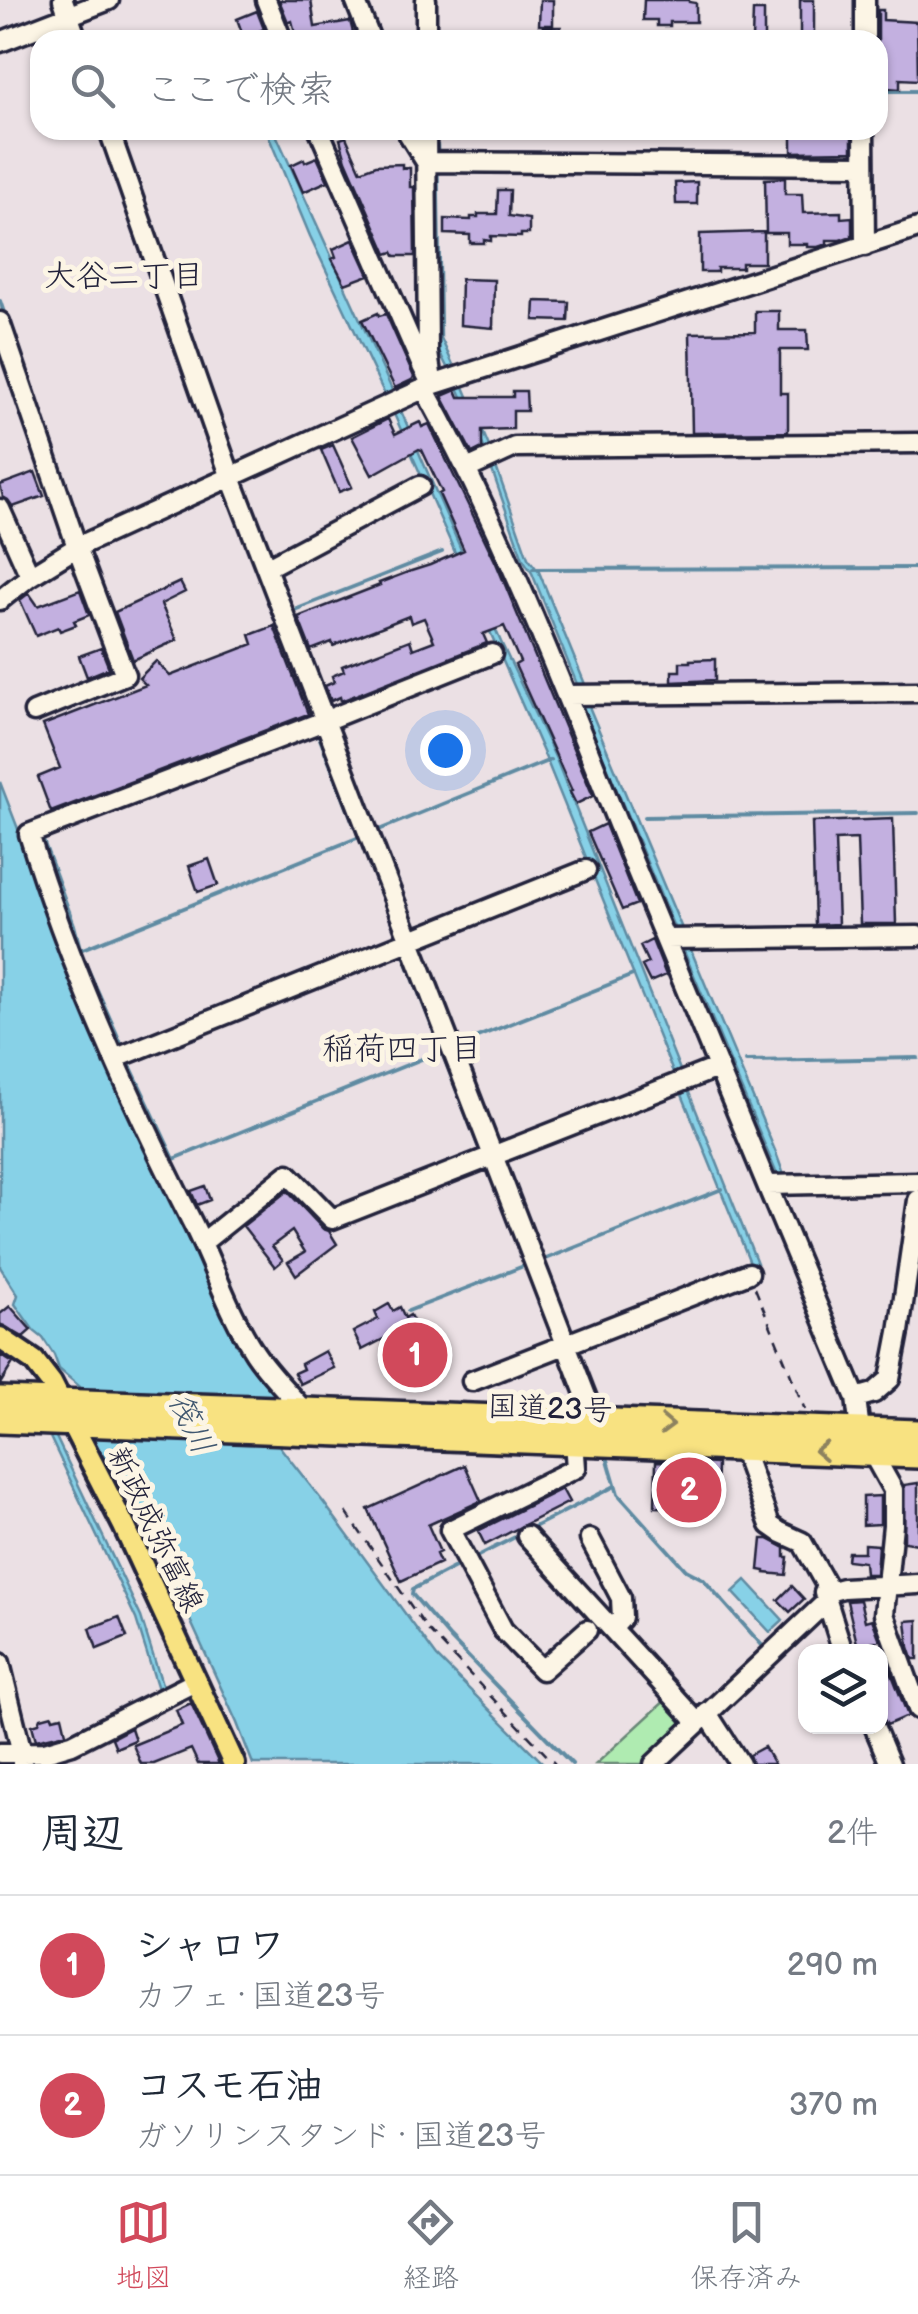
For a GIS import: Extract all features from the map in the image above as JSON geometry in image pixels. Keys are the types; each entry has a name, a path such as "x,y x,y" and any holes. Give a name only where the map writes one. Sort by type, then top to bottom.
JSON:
{"highway":[{"name":"国道23号","path":"0,1400 70,1413"},
{"name":"国道23号","path":"0,1420 70,1413 596,1422 867,1442 918,1454"},
{"name":"国道23号","path":"296,1418 574,1441 742,1448 867,1442 918,1433"}],"main road":[{"name":"新政成弥富線","path":"0,1338 43,1370 70,1413 234,1764"}],"street":[{"path":"0,42 66,8 109,0"},
{"path":"266,0 278,30"},
{"path":"356,0 367,30"},
{"path":"426,0 426,30"},
{"path":"865,0 865,30"},
{"path":"113,140 230,475 596,1422"},
{"path":"323,140 428,387 578,695 678,939 719,1067 779,1185 856,1398 867,1442 893,1490 884,1614 918,1708"},
{"path":"864,140 865,246"},
{"path":"428,387 429,150 864,165"},
{"path":"0,600 77,547 428,387 918,228"},
{"path":"0,322 77,547 126,675 34,712"},
{"path":"468,469 515,447 918,443"},
{"path":"266,568 420,486"},
{"path":"0,510 30,576"},
{"path":"296,1418 229,1307 114,1059 68,945 30,834 492,654"},
{"path":"578,695 918,692"},
{"path":"114,1059 586,870"},
{"path":"678,939 918,936"},
{"path":"202,1243 288,1174 332,1219 719,1067"},
{"path":"779,1185 918,1182"},
{"path":"856,1398 874,1394 890,1379 909,1332 918,1200"},
{"path":"472,1381 749,1273"},
{"path":"574,1441 576,1468 450,1530 503,1630 542,1670 587,1630"},
{"path":"742,1448 770,1525 802,1542 828,1596 841,1644"},
{"path":"527,1536 612,1629 702,1717 740,1764"},
{"path":"590,1540 622,1598 622,1618 612,1629"},
{"path":"654,1764 828,1596 843,1588 918,1584"},
{"path":"0,1663 22,1758"},
{"path":"0,1752 22,1758 72,1744 195,1682"},
{"path":"877,1734 890,1764"}],"path":[{"path":"749,1273 805,1410"},
{"path":"346,1512 427,1629 555,1764"}],"green space":[{"path":"668,1698 691,1723 647,1764 596,1764"}],"water":[{"path":"270,140 279,140 393,392 385,395 310,236"},
{"path":"420,140 432,140 438,145 441,338 455,369 449,371 435,343 431,152"},
{"path":"462,382 528,558 539,572 587,689 590,709 791,1194 786,1196 583,709 579,689 523,559 485,450 456,383"},
{"path":"401,411 556,759 757,1263 751,1265 547,761 394,414"},
{"name":"筏川","path":"0,782 118,1089 235,1340 259,1377 278,1395 280,1447 437,1657 544,1764 253,1764 125,1477 113,1469 89,1437 80,1387 59,1369 43,1338 15,1304 18,1295 0,1267"},
{"path":"49,1435 55,1435 141,1617 163,1687 158,1689 136,1619"},
{"path":"746,1580 783,1620 770,1632 733,1592"}],"building":[{"path":"279,0 311,0 315,27 350,21 352,30 294,30 292,21 288,22"},
{"path":"540,0 553,0 553,25 539,25"},
{"path":"644,0 689,0 696,3 696,22 657,26 657,20 643,20"},
{"path":"800,0 814,0 814,30 800,30"},
{"path":"878,10 883,10 883,20 917,22 918,80 900,79 900,89 888,88 888,30 878,30"},
{"path":"257,11 264,29 241,30 237,19"},
{"path":"753,11 764,11 764,30 752,30"},
{"path":"340,140 347,140 361,171 376,165 402,164 402,168 410,168 415,256 387,254"},
{"path":"792,140 852,140 852,151 792,152"},
{"path":"317,157 328,181 303,192 291,165"},
{"path":"785,178 785,194 802,194 803,213 841,212 841,218 852,217 852,236 807,247 787,244 787,233 766,233 765,179"},
{"path":"697,182 697,204 676,204 675,183"},
{"path":"498,190 510,190 509,216 529,219 529,234 491,236 491,241 470,243 470,235 445,234 445,219 471,220 478,214 497,214"},
{"path":"764,232 764,263 742,263 742,268 700,272 700,234"},
{"path":"353,240 369,275 345,284 332,259 336,257 333,249"},
{"path":"461,279 494,280 493,328 460,325"},
{"path":"535,301 569,302 568,321 534,320"},
{"path":"755,311 779,311 779,330 807,330 808,350 780,350 780,393 788,393 788,432 692,433 690,333 755,332"},
{"path":"386,314 414,377 395,388 362,320"},
{"path":"456,390 459,397 513,397 513,391 526,391 527,411 513,411 513,429 482,430 482,448 472,453 442,396"},
{"path":"388,419 395,434 420,422 422,427 429,424 496,563 593,796 576,804 515,665 520,662 504,626 483,634 487,643 341,701 340,697 331,701 325,686 334,682 332,676 344,671 342,666 410,640 413,649 434,641 424,618 411,623 409,616 333,646 332,642 311,650 298,617 464,550 422,450 372,475 352,437"},
{"path":"333,445 352,487 339,492 321,450"},
{"path":"35,472 44,496 13,507 3,497 0,485"},
{"path":"180,582 185,592 161,604 177,640 133,660 115,612"},
{"path":"80,590 89,615 74,621 76,625 36,636 20,600 29,593 38,606"},
{"path":"274,626 308,714 51,812 38,777 60,768 43,725 146,685 139,678 156,661 170,676 253,644 250,635"},
{"path":"101,648 109,668 87,677 79,656"},
{"path":"715,659 715,680 672,682 672,671 680,671 680,662"},
{"path":"893,819 896,924 860,924 857,839 835,840 838,924 815,925 812,822"},
{"path":"605,824 637,904 622,910 588,832"},
{"path":"209,859 218,885 198,892 189,866"},
{"path":"652,940 666,975 650,982 642,966 648,963 640,946"},
{"path":"205,1186 210,1200 197,1205 191,1191"},
{"path":"287,1191 329,1231 337,1244 296,1275 288,1262 305,1252 292,1231 272,1246 283,1260 275,1267 243,1226"},
{"path":"389,1304 393,1311 400,1307 405,1318 410,1315 419,1333 429,1336 428,1343 433,1344 432,1359 420,1358 420,1367 408,1366 409,1358 394,1357 395,1333 362,1350 353,1332 378,1319 375,1312"},
{"path":"10,1306 31,1330 23,1337 0,1324 0,1314"},
{"path":"325,1351 334,1368 300,1384 294,1373 303,1369 301,1364"},
{"path":"0,1355 13,1363 0,1384"},
{"path":"656,1461 717,1464 716,1506 655,1507"},
{"path":"465,1465 481,1501 428,1525 440,1552 436,1554 440,1563 401,1581 368,1509"},
{"path":"918,1483 918,1544 904,1542 904,1485"},
{"path":"562,1489 569,1502 485,1545 478,1531"},
{"path":"880,1496 880,1524 863,1525 863,1497"},
{"path":"762,1539 785,1548 786,1575 759,1570"},
{"path":"864,1544 878,1545 876,1574 865,1574 864,1562 847,1560 848,1552 864,1552"},
{"path":"792,1586 804,1599 790,1612 778,1600"},
{"path":"860,1600 865,1621 872,1619 880,1640 857,1644 847,1601"},
{"path":"119,1617 127,1637 97,1649 90,1628"},
{"path":"918,1620 918,1659 913,1659 906,1621"},
{"path":"888,1667 908,1716 888,1725"},
{"path":"191,1703 219,1764 198,1764 191,1749 154,1764 141,1764 133,1745 182,1725 176,1710"},
{"path":"52,1715 62,1716 66,1733 36,1740 32,1725"},
{"path":"131,1728 135,1740 116,1748 112,1738"},
{"path":"764,1747 774,1764 752,1764 749,1755"}],"waterway":[{"path":"888,91 918,91"},
{"path":"435,172 790,174"},
{"path":"0,301 6,319"},
{"path":"292,611 442,552"},
{"path":"90,555 95,569"},
{"path":"533,569 918,568"},
{"path":"319,736 399,939"},
{"path":"374,832 550,760"},
{"path":"644,817 918,813"},
{"path":"42,838 82,956 123,1048"},
{"path":"80,950 357,838"},
{"path":"403,952 481,1153"},
{"path":"457,1045 633,975"},
{"path":"128,1061 174,1159 439,1052"},
{"path":"746,1061 918,1058"},
{"path":"486,1164 555,1341"},
{"path":"541,1261 722,1189"},
{"path":"408,1311 521,1267"},
{"path":"560,1355 578,1402"},
{"path":"608,1460 618,1494 686,1570 703,1579 767,1651"},
{"path":"530,1529 615,1486"},
{"path":"472,1559 521,1534"},
{"path":"459,1565 413,1589 412,1594 572,1764"}],"place":[{"name":"シャロワ","path":"415,1355"},
{"name":"コスモ石油","path":"689,1490"}],"district":[{"name":"大谷二丁目","path":"124,275"},
{"name":"稲荷四丁目","path":"402,1048"}]}
